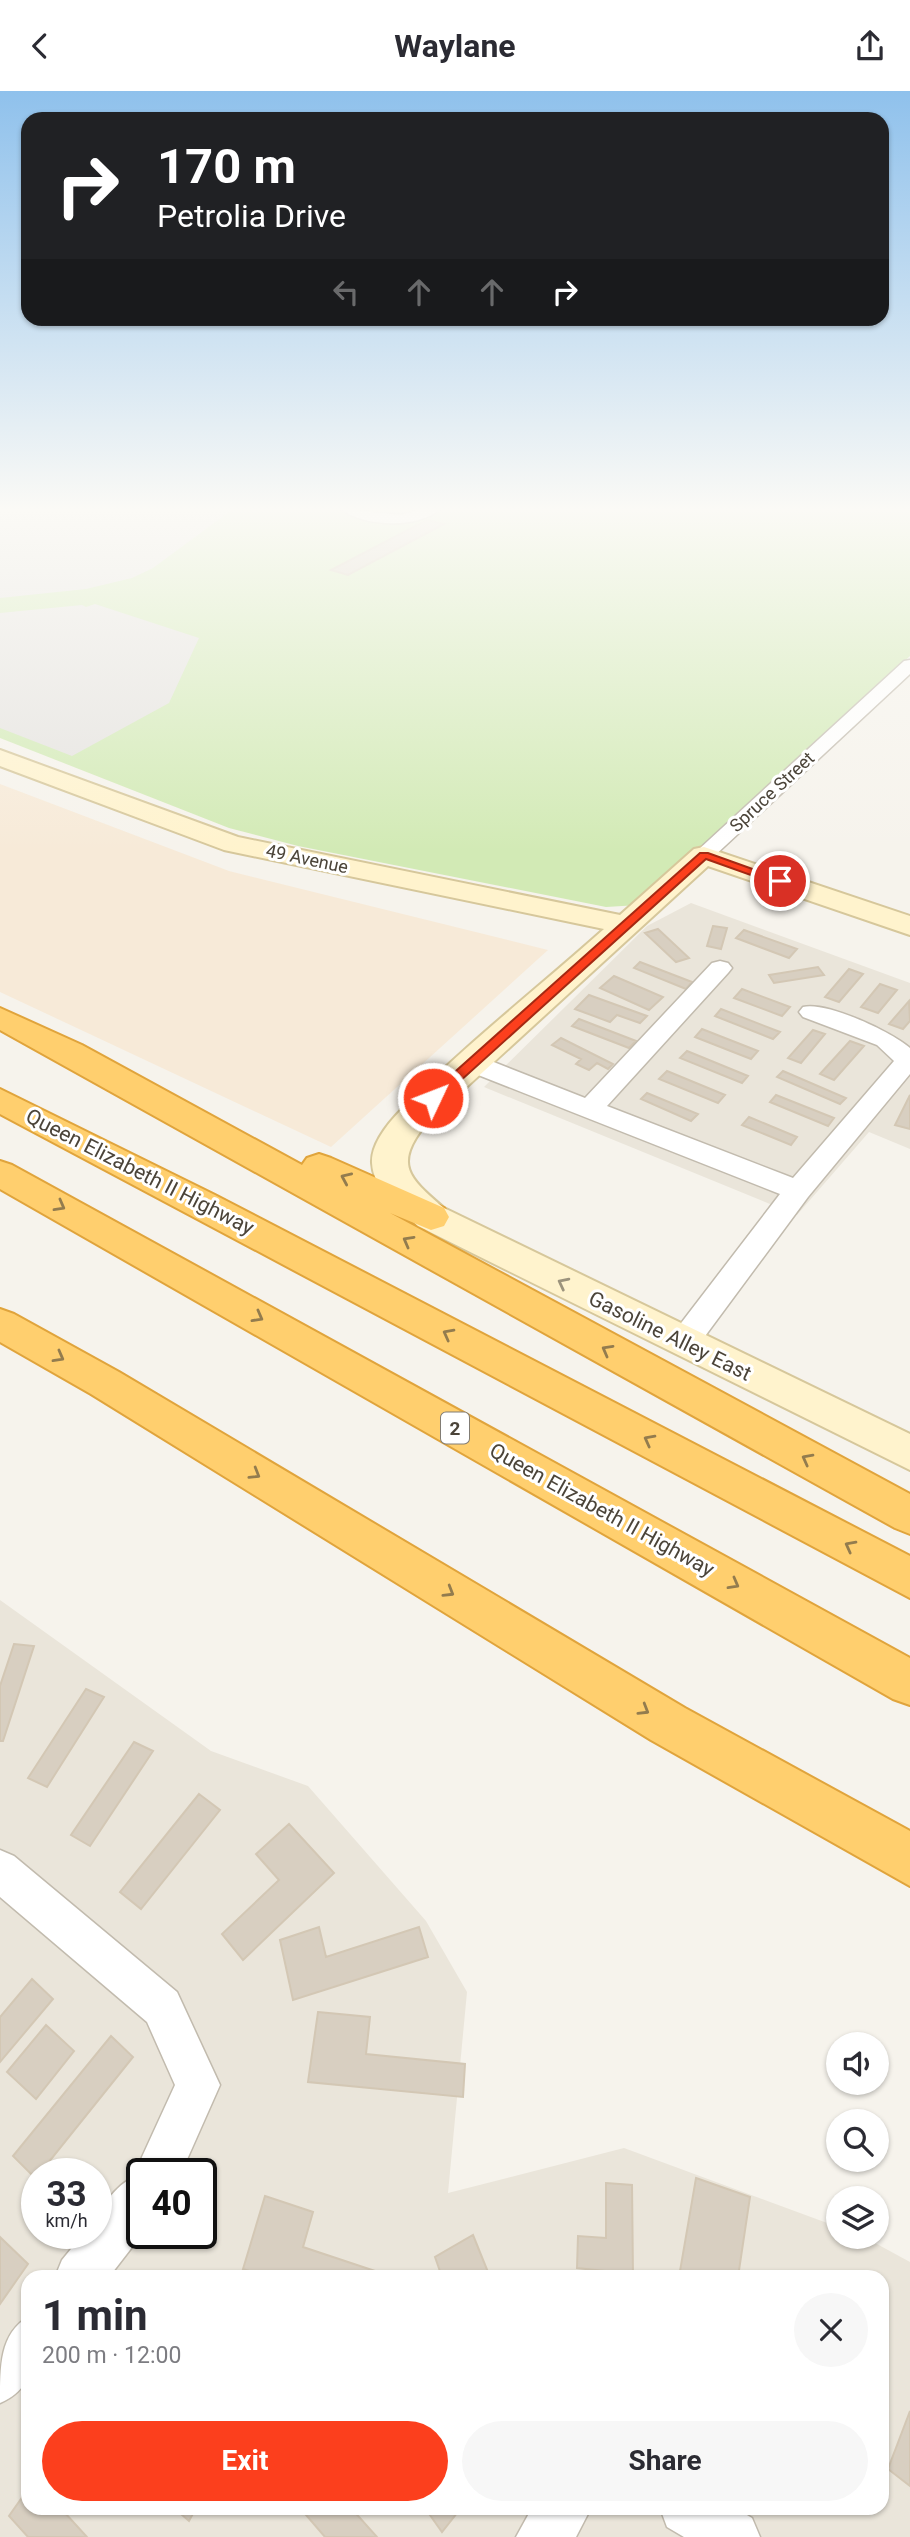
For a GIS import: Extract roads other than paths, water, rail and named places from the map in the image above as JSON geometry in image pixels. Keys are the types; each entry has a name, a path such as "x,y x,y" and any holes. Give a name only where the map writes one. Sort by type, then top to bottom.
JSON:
{"highway":[{"path":"0,1018 431,1217"},
{"path":"49,1042 910,1515"},
{"name":"Queen Elizabeth II Highway","path":"0,1100 910,1579"},
{"name":"Queen Elizabeth II Highway","path":"0,1173 910,1683"},
{"path":"0,1324 105,1383 668,1724 910,1860"}],"street":[{"name":"Spruce Street","path":"431,1217 394,1183 388,1171 394,1145 401,1131 414,1116 910,665"},
{"name":"49 Avenue","path":"0,757 194,832 233,844 624,925"},
{"path":"704,855 910,926"},
{"path":"590,1108 720,968"},
{"path":"683,1343 798,1190 908,1061 886,1040 811,1012"},
{"path":"472,1063 798,1190"},
{"name":"Gasoline Alley East","path":"431,1217 910,1454"},
{"path":"0,1870 162,2007 198,2085 165,2158"},
{"path":"85,2270 126,2217"},
{"path":"0,2378 21,2351"},
{"path":"543,2537 560,2515"},
{"path":"697,2515 733,2537"}]}
